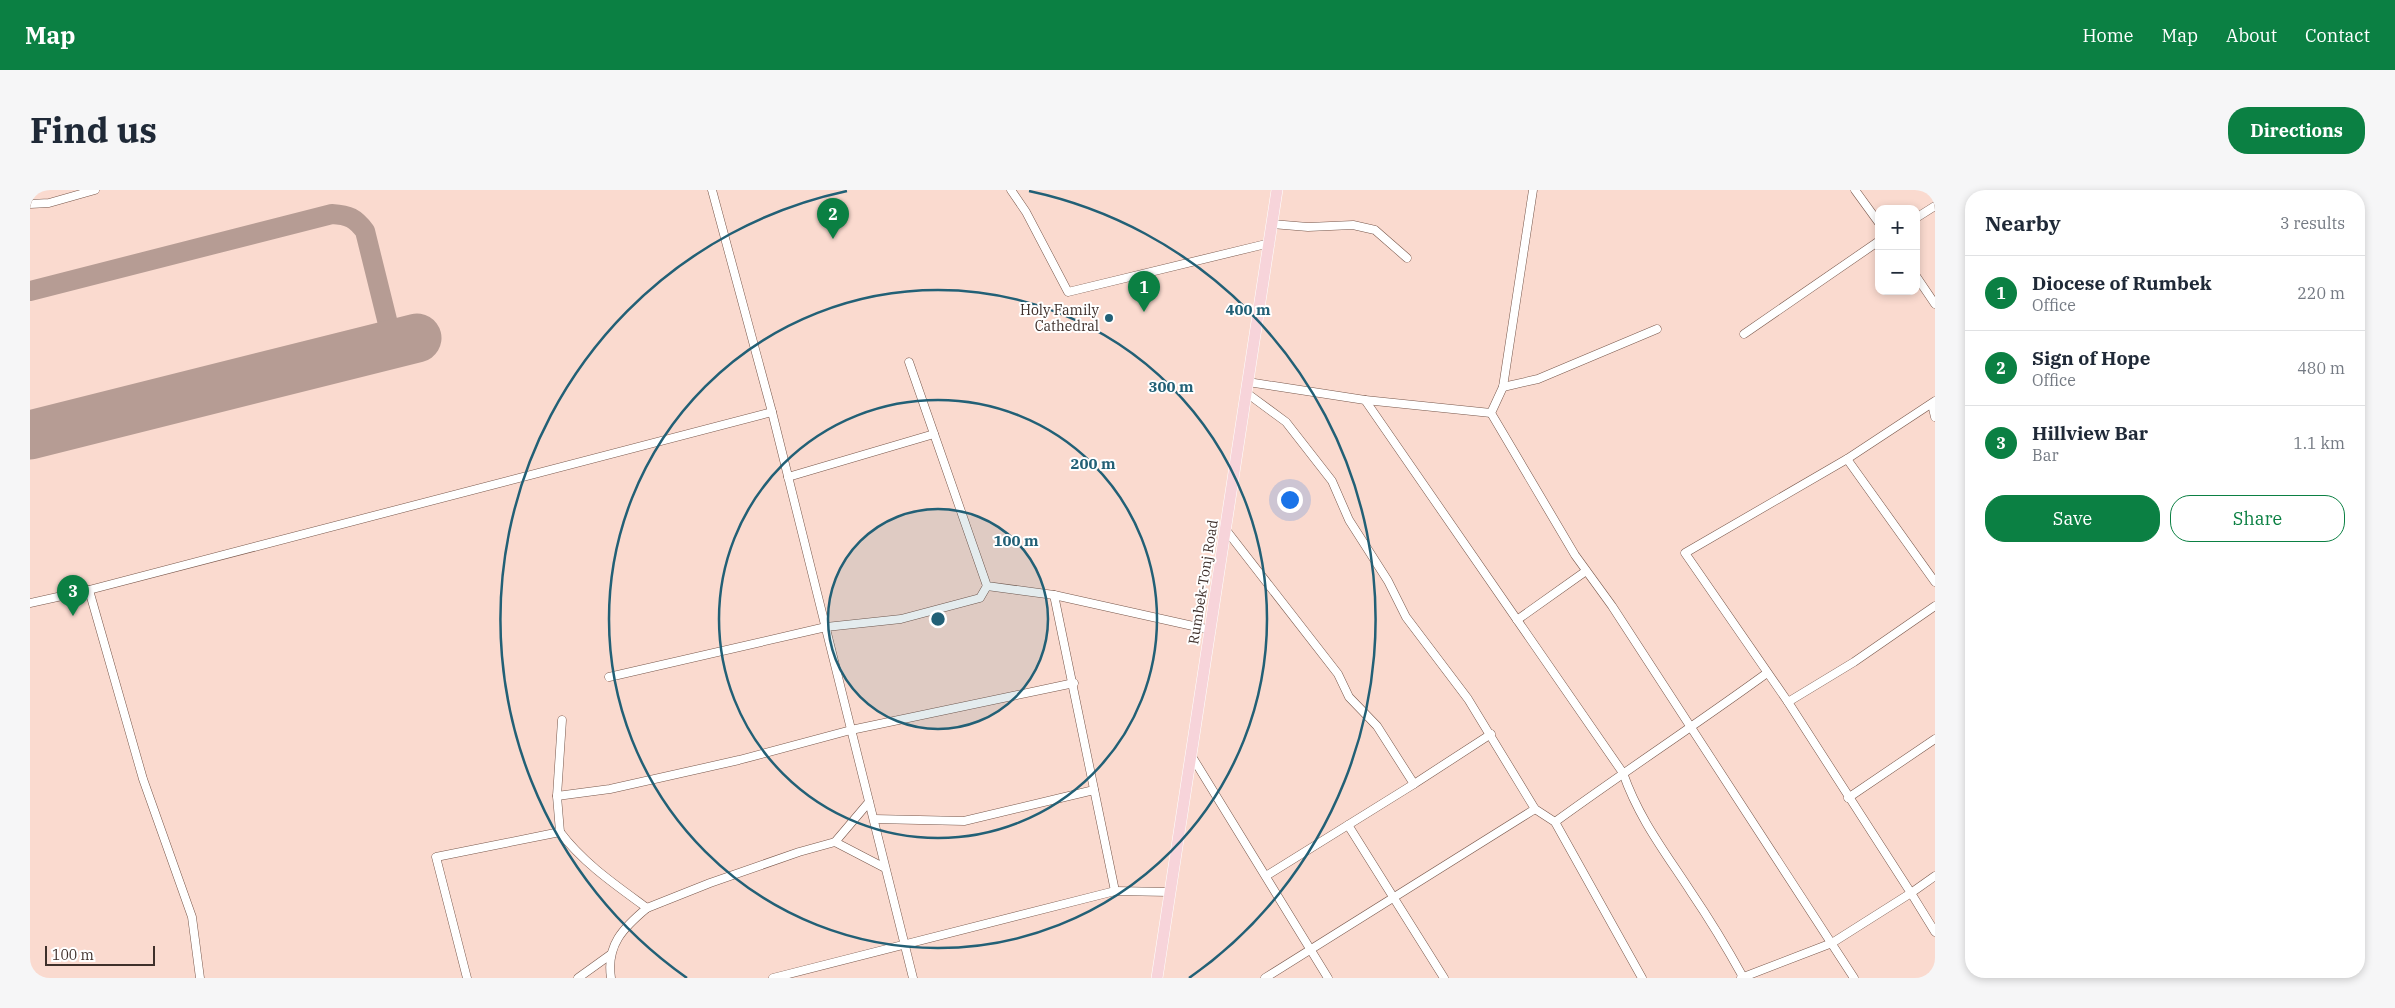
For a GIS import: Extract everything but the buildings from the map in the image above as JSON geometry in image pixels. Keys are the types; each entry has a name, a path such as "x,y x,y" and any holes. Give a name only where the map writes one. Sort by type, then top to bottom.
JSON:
{"main road":[{"name":"Rumbek-Tonj Road","path":"1157,978 1277,190"}],"street":[{"path":"30,204 50,203 95,190"},
{"path":"712,190 772,412 913,978"},
{"path":"1011,190 1026,212 1068,292 1270,243"},
{"path":"1491,413 1503,387 1534,190"},
{"path":"1855,190 1875,218"},
{"path":"1920,215 1935,206"},
{"path":"1272,224 1308,227 1353,225 1375,230 1407,258"},
{"path":"1744,334 1875,244"},
{"path":"1920,282 1935,304"},
{"path":"1503,387 1538,379 1657,329"},
{"path":"609,676 826,627 901,619 980,598 987,586 909,362"},
{"path":"1248,388 1491,413"},
{"path":"1248,388 1286,422 1332,481 1349,520 1384,574 1406,617 1468,699 1535,809 1555,822 1642,978"},
{"path":"1365,400 1623,773 1633,802 1655,841 1713,924 1742,978 1832,943 1935,876"},
{"path":"1935,417 1933,403 1847,458 1685,554 1788,702 1935,932"},
{"path":"30,603 89,590 772,412"},
{"path":"1491,413 1586,570 1692,728 1854,978"},
{"path":"788,477 934,434"},
{"path":"1847,458 1935,582"},
{"path":"1226,530 1338,674 1349,697 1377,726 1414,784"},
{"path":"1517,620 1586,570"},
{"path":"987,586 1054,595 1211,630"},
{"path":"89,590 143,779 192,916 200,978"},
{"path":"1054,595 1074,683 1115,891"},
{"path":"1788,702 1854,662 1935,606"},
{"path":"1555,822 1623,773 1692,728 1767,673"},
{"path":"557,796 610,789 739,760 851,730 1074,683"},
{"path":"562,720 557,796 560,832 568,843 604,876 647,908"},
{"path":"1266,876 1491,734"},
{"path":"1848,798 1935,739"},
{"path":"1192,755 1328,978"},
{"path":"874,819 964,821 1094,790"},
{"path":"578,978 610,955 626,926 647,908 710,883 799,852 835,842 869,802"},
{"path":"1265,978 1535,809"},
{"path":"1348,825 1444,978"},
{"path":"467,978 436,857 560,832"},
{"path":"835,842 885,868"},
{"path":"773,978 905,946 1115,891 1169,892"},
{"path":"610,955 611,978"}],"taxiway":[{"path":"30,291 338,214 351,218 365,231 393,344"}],"runway":[{"path":"30,435 417,338"}],"place":[{"name":"Sign of Hope","path":"833,239"},
{"name":"Diocese of Rumbek","path":"1144,312"},
{"name":"Holy Family Cathedral","path":"1109,318"},
{"name":"Hillview Bar","path":"73,616"}]}
